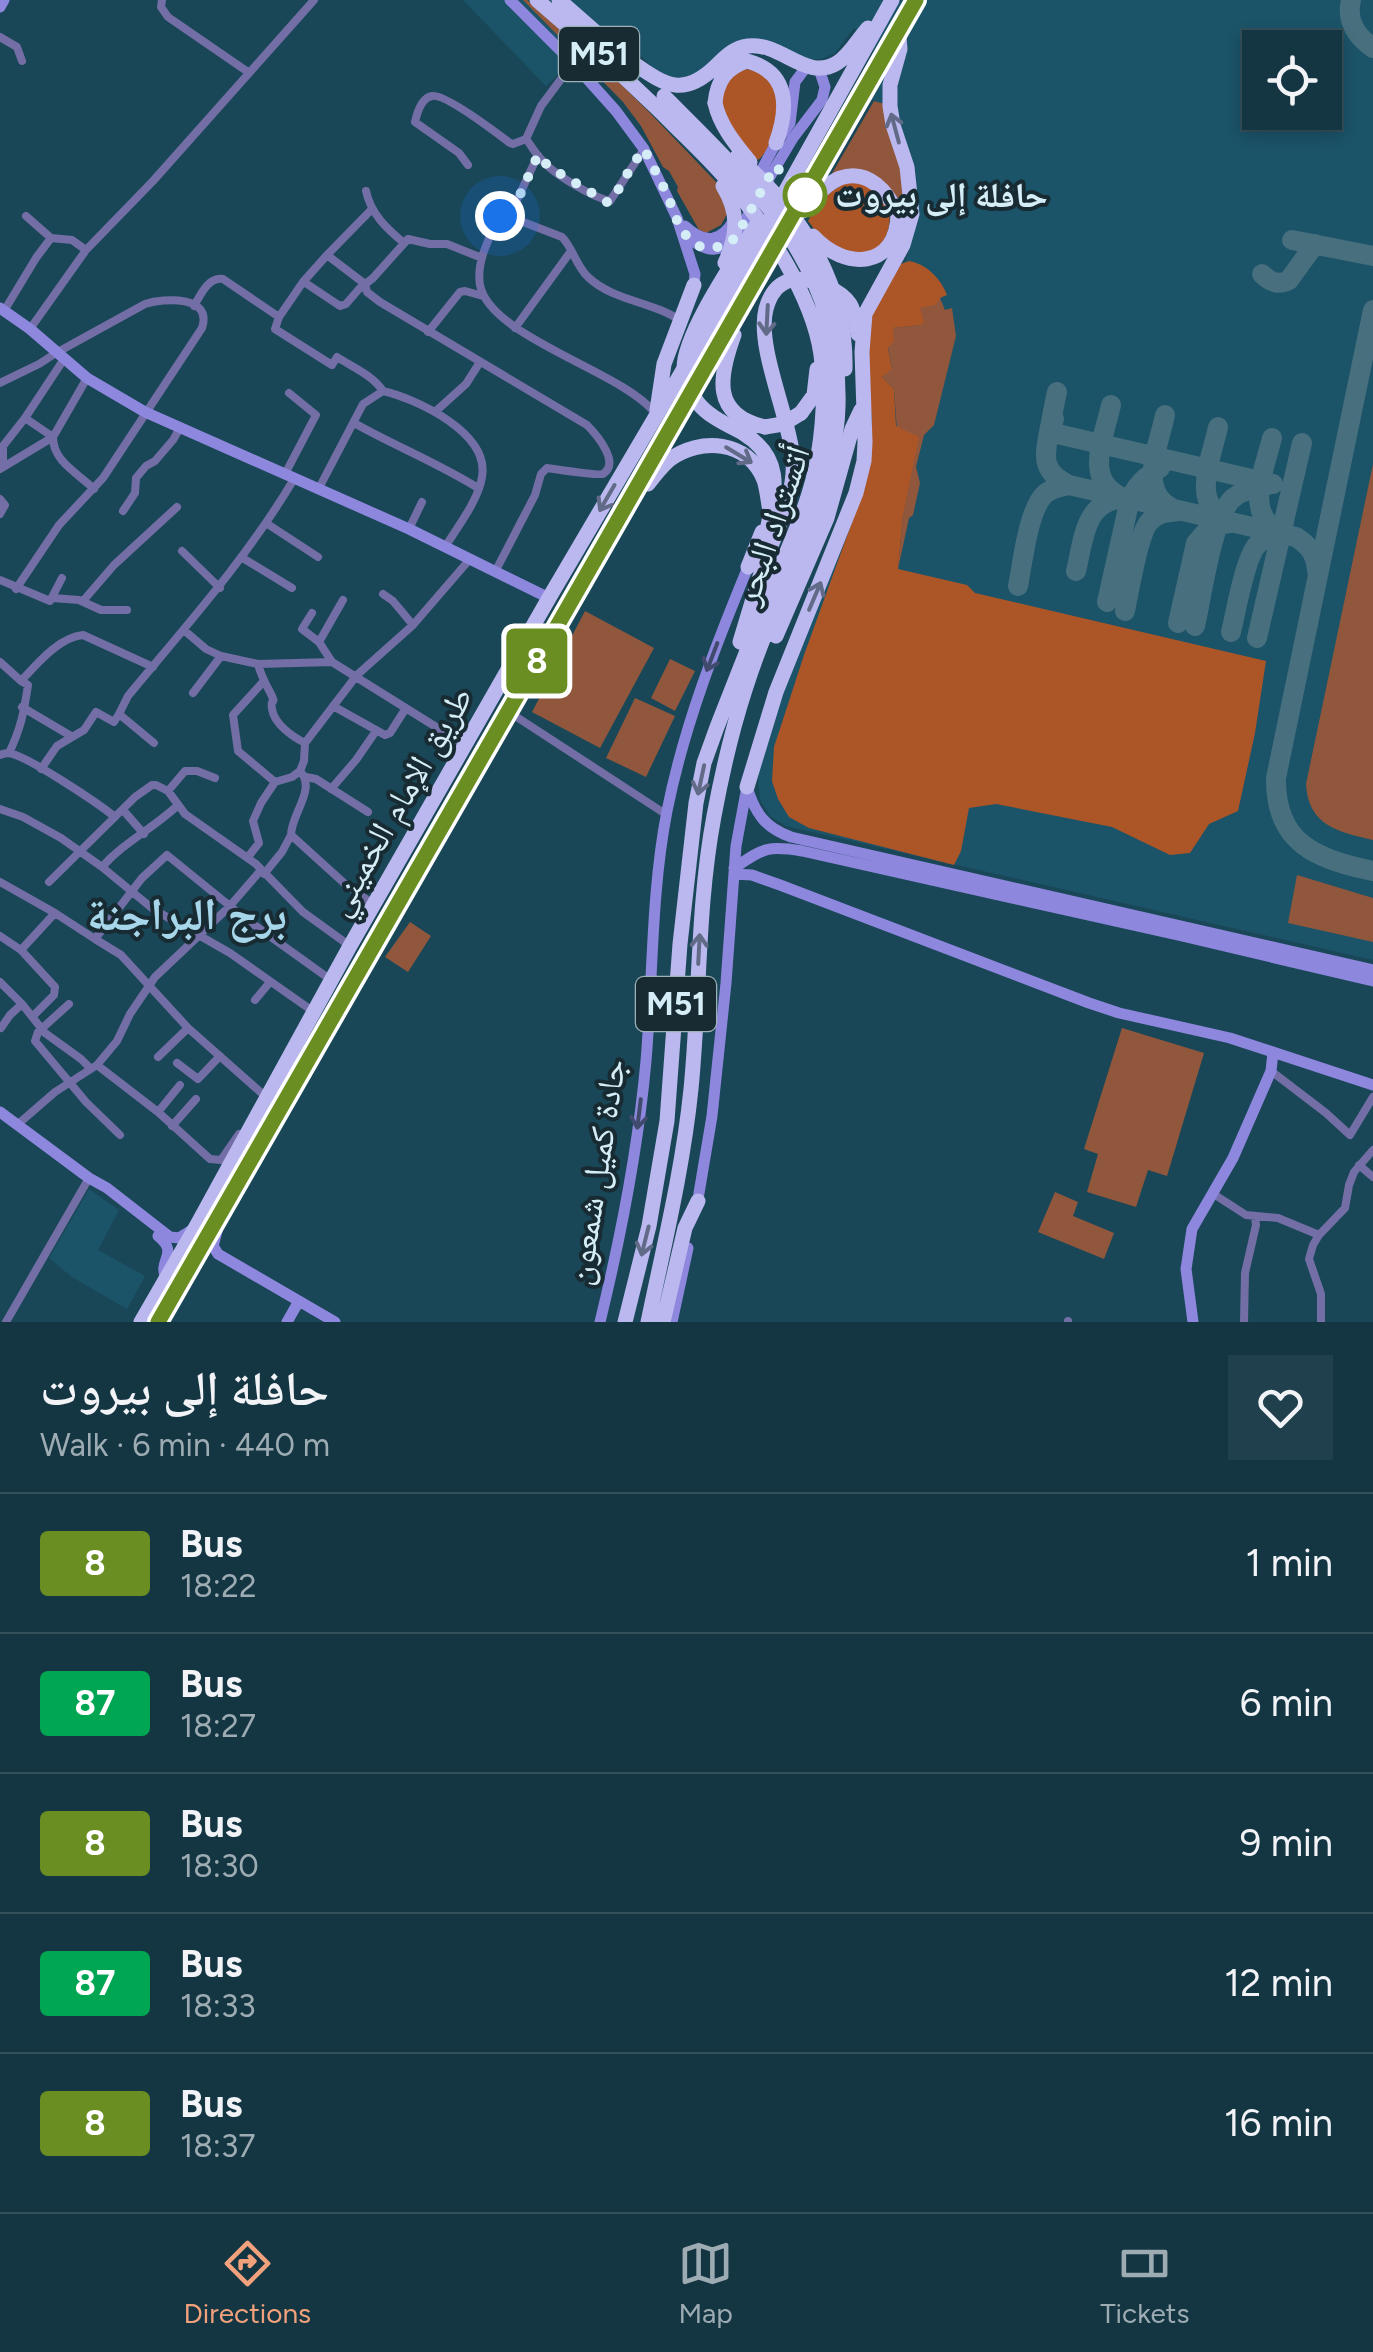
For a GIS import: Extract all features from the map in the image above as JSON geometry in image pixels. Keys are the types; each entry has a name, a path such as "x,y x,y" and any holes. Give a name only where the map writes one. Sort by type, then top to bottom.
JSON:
{"highway":[{"name":"أتستراد البحر","path":"537,0 605,59 699,131 744,177 792,239 812,276 829,322 836,360 838,409 830,462 808,534 738,689"},
{"name":"أتستراد البحر","path":"559,0 627,59 680,132 737,192 778,249 814,325 822,361 823,410 818,457 738,689"},
{"name":"طريق الإمام الخميني","path":"140,1322 218,1219 916,0"},
{"path":"627,59 673,86 700,80 726,55 744,47 768,47 813,68 836,64 889,6"},
{"name":"طريق الإمام الخميني","path":"158,1322 197,1225 266,1097 549,598 782,209 789,181 889,6"},
{"path":"747,787 776,692 856,494 864,461 865,314 903,246 912,214 907,168 890,106 890,85 900,49 898,34"},
{"path":"776,143 784,114 782,90 774,75 746,60 731,68 718,84 718,115 772,188 782,209 814,246 829,279 842,326 842,413 830,462"},
{"path":"699,131 723,145 772,188"},
{"path":"656,415 672,358 732,248 736,223 736,212 723,186 680,132"},
{"path":"775,166 784,168 789,181"},
{"path":"782,209 823,247 852,261 870,258 887,246 898,226 898,214 889,196 875,182 840,178 819,193 801,214 768,271 752,288 726,357 722,389 737,416 765,427 784,424 801,412 817,384 810,332 795,283"},
{"path":"764,563 762,553 776,483 770,459 754,441 699,404 689,388 684,367 690,340 756,224 782,209"},
{"path":"738,689 736,654 783,515 793,471 770,359 767,305 784,283 796,278 806,278 837,292 849,302 862,352"},
{"path":"656,415 664,364 694,285"},
{"path":"738,689 763,665 827,518 852,429 862,408"},
{"path":"642,438 655,436 660,448"},
{"path":"630,500 668,460 694,447 712,444 734,448 758,468 765,481 769,515 748,567"},
{"name":"جادة كميل شمعون","path":"626,1322 667,1122 696,803 704,763 738,689"},
{"name":"M51","path":"648,1322 686,1133 706,861 738,689"},
{"path":"399,864 400,879 409,880 416,874"},
{"path":"376,902 387,893 393,894 397,908"},
{"path":"662,1322 687,1222 698,1202"}],"street":[{"path":"0,6 4,0"},
{"path":"162,0 163,13 248,72"},
{"path":"30,329 86,250 153,182 314,0"},
{"path":"510,0 616,111 644,149 679,224 695,274 694,285"},
{"path":"0,37 18,47 22,61"},
{"path":"468,165 459,152 415,122 430,96 440,96 513,144 526,138 541,106 572,63"},
{"path":"813,68 825,87 822,100 775,166 731,243 718,248 699,246 679,224 706,238 727,232 790,123 794,82 813,68"},
{"path":"526,138 549,167 607,202 613,199 644,149"},
{"path":"510,217 538,155"},
{"path":"366,191 382,223 404,242"},
{"path":"372,208 304,282 275,329 332,365 337,358 367,374 383,391 436,411 472,442 482,478 445,546"},
{"path":"26,216 51,238 72,240 86,250"},
{"path":"656,415 624,390 514,328 484,296 479,281 482,258 498,218 510,217 562,237 583,272 596,284 681,321"},
{"path":"51,238 2,310 88,378 146,412 445,546 549,598"},
{"path":"304,282 340,306 346,304 411,238 446,244 482,258"},
{"path":"514,328 570,252"},
{"path":"327,256 366,284 372,297 587,426 603,444 608,455 604,473 543,470 535,495 495,572"},
{"path":"194,306 217,278 279,317"},
{"path":"428,332 460,292 484,296"},
{"path":"0,383 60,356 145,304 171,299 203,312 204,322 146,412 94,489 59,526 16,589"},
{"path":"2,467 3,446 25,418 60,356"},
{"path":"436,411 466,384 480,362"},
{"path":"2,467 53,437 88,378"},
{"path":"318,490 363,404 383,391"},
{"path":"42,769 57,746 84,730 96,712 114,722 128,696 220,588 266,524 316,414 289,393"},
{"path":"25,418 53,437"},
{"path":"354,422 478,488"},
{"path":"123,511 135,493 136,478 155,461 180,428"},
{"path":"53,437 53,446 67,468 94,489"},
{"path":"0,499 6,505 0,514"},
{"path":"409,530 422,502"},
{"path":"83,601 114,564 177,506"},
{"path":"266,524 318,556"},
{"path":"182,551 220,588"},
{"path":"241,557 292,588"},
{"path":"0,1130 8,1118 94,1067 117,1041 130,1014 162,969 274,863 291,835 306,789 306,743 357,675 413,625 470,559"},
{"name":"جادة كميل شمعون","path":"600,1322 630,1181 646,1063 666,814 694,706 748,567"},
{"path":"53,598 62,578"},
{"path":"0,580 50,600 70,598 101,610 127,610"},
{"path":"382,594 413,625"},
{"path":"319,642 343,600"},
{"path":"312,613 302,628 319,642 332,662"},
{"path":"185,631 221,656 258,664 332,662 465,745"},
{"path":"21,681 64,642 78,635 153,666"},
{"path":"193,693 221,656"},
{"path":"0,662 28,686 22,723 4,754 42,769 119,814 144,834"},
{"path":"258,664 273,698 274,716 306,743"},
{"path":"263,682 233,716 235,745 275,782"},
{"path":"22,706 71,736"},
{"path":"333,706 388,735 406,708"},
{"path":"510,712 666,814"},
{"path":"118,714 154,744"},
{"path":"331,789 376,732"},
{"path":"168,790 186,770 215,778"},
{"path":"248,858 260,841 254,827 257,811 275,782 303,774 368,812"},
{"path":"50,882 152,785 160,786 220,840 248,858 303,912 350,946"},
{"path":"672,1322 712,1116 736,846 747,787"},
{"path":"747,787 763,822 792,837 1373,970"},
{"path":"102,867 178,805"},
{"path":"0,820 2,810 23,817 102,867 153,909 230,953 314,1012"},
{"path":"291,835 344,883 376,902"},
{"path":"734,871 766,849 802,850 1373,981"},
{"path":"96,938 163,857 169,856 230,907 332,980"},
{"path":"734,871 1088,1003 1230,1038 1373,1086"},
{"path":"0,882 55,912 121,956 188,1028 266,1097"},
{"path":"21,950 55,912"},
{"path":"0,936 21,950 56,988 33,1016"},
{"path":"0,982 42,1030 158,1112 210,1159 219,1161 225,1157 240,1133 251,1126"},
{"path":"255,1000 270,982"},
{"path":"1,1028 22,1004"},
{"path":"69,1004 36,1034 36,1044 120,1135"},
{"path":"158,1057 188,1028"},
{"path":"1192,1322 1186,1269 1192,1229 1233,1158 1272,1070 1274,1052"},
{"path":"177,1064 198,1079 220,1056"},
{"path":"1272,1070 1350,1135 1373,1097"},
{"path":"158,1112 180,1085"},
{"path":"172,1126 196,1099"},
{"path":"8,1118 168,1240 169,1250 162,1269 172,1282 210,1259 335,1322"},
{"path":"1321,1322 1321,1294 1310,1259 1313,1244 1345,1208 1348,1185 1372,1151"},
{"path":"1359,1165 1373,1177"},
{"path":"6,1322 90,1178"},
{"path":"1212,1193 1246,1214 1278,1218 1319,1234"},
{"path":"1244,1322 1245,1273 1255,1217"},
{"path":"218,1219 214,1251 324,1322"},
{"path":"168,1240 184,1237 197,1225"},
{"path":"287,1322 298,1303"}],"shaded area":[{"path":"463,0 1373,0 1373,960 786,826 770,816 760,800 758,777 776,713 864,489 897,267 905,262 911,243 885,104 865,98 875,43 854,28 835,53 811,60 759,42 682,80 659,73 610,27 546,86"},
{"path":"523,0 578,42 719,185 727,214 721,225 706,233 699,230 669,171 623,102"},
{"path":"746,69 770,81 777,104 771,142 758,160 732,133 723,109 726,83"},
{"path":"874,101 885,104 902,165 907,221 892,191 830,177"},
{"path":"851,181 869,185 881,194 888,207 886,235 879,247 868,253 853,254 838,247 808,221 826,197"},
{"path":"909,261 932,273 947,295 935,305 920,308 924,322 921,325 893,328 894,341 888,348 892,369 882,377 894,389 896,426 919,437 903,514 898,569 967,585 975,593 1266,661 1238,811 1209,824 1190,853 1170,855 1112,827 996,804 969,808 961,851 954,865 809,828 789,817 778,799 772,781 774,747 864,489 872,447 867,356 872,312 901,264"},
{"path":"940,298 945,310 952,308 956,336 934,425 924,435 916,467 920,483 898,569 903,514 894,389 882,377 892,368 888,347 892,328 921,325 919,307"},
{"path":"1373,464 1373,840 1337,830 1319,818 1308,798 1306,784"},
{"path":"585,611 654,648 600,748 532,712"},
{"path":"670,659 695,671 675,711 651,698"},
{"path":"635,698 675,716 646,777 606,758"},
{"path":"1297,875 1373,898 1373,942 1288,923"},
{"path":"410,922 431,936 408,972 385,957"},
{"path":"1122,1028 1204,1053 1167,1176 1148,1170 1136,1207 1087,1192 1098,1154 1084,1149"},
{"path":"89,1189 119,1210 98,1250 145,1276 127,1309 72,1277 49,1258"},
{"path":"1055,1192 1078,1202 1073,1216 1114,1233 1104,1259 1038,1232"}],"taxiway":[{"path":"1351,0 1354,27 1373,48"},
{"path":"1292,240 1373,256"},
{"path":"1262,274 1274,282 1289,280 1315,244"},
{"path":"1373,310 1276,778 1283,819 1303,845 1334,861 1373,871"},
{"path":"1057,392 1046,457 1049,469 1060,480 1296,537 1311,551 1317,571"},
{"path":"1076,571 1093,514 1101,506 1124,498 1111,491 1100,470 1101,445 1111,405"},
{"path":"1125,611 1145,529 1155,517 1179,511 1165,504 1153,483 1165,415"},
{"path":"1054,419 1049,432 1273,484"},
{"path":"1178,623 1196,543 1210,527 1230,523 1217,515 1206,493 1218,427"},
{"path":"1231,632 1253,550 1263,540 1282,534 1270,526 1260,504 1261,478 1272,438"},
{"path":"1257,638 1302,443"},
{"path":"1107,602 1130,499 1142,481 1160,468"},
{"path":"1018,586 1027,536 1040,500 1049,491 1069,485"},
{"path":"1195,626 1213,540 1225,509 1240,493 1268,485"}],"bus line":[{"name":"8","path":"158,1322 916,0"}],"place":[{"name":"حافلة إلى بيروت","path":"805,195"}],"district":[{"name":"برج البراجنة","path":"187,914"}],"route":[{"path":"500,216 510,217 538,155 549,167 607,202 613,199 644,149 681,231 692,242 708,248 725,246 736,237 775,166 805,195"}]}
